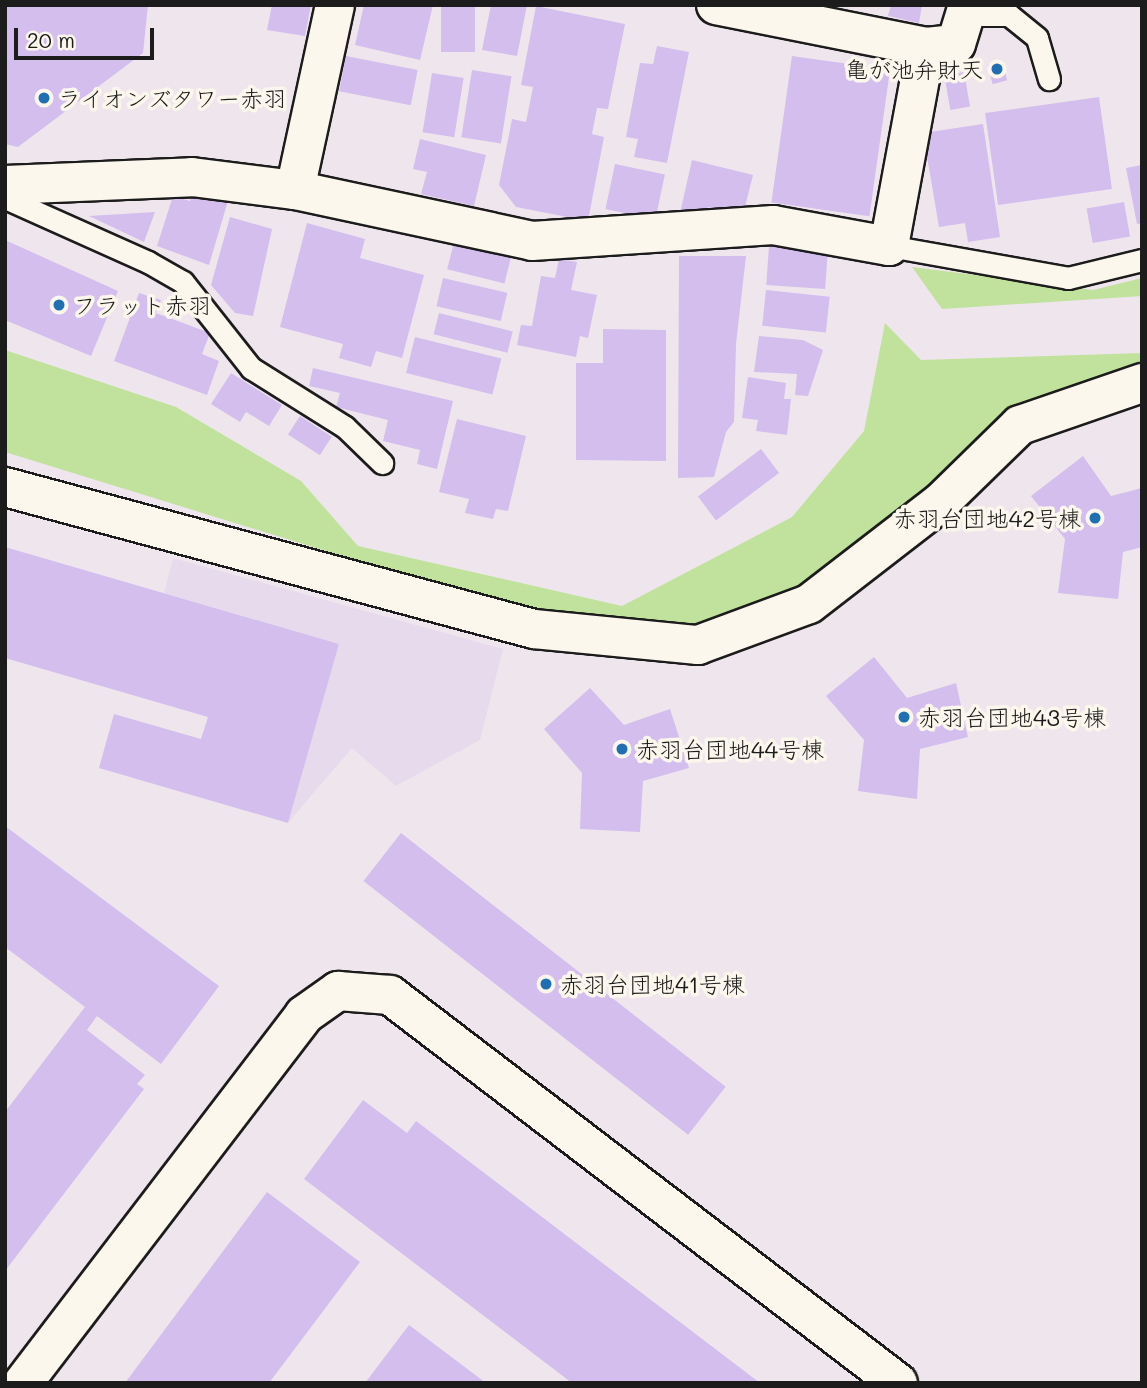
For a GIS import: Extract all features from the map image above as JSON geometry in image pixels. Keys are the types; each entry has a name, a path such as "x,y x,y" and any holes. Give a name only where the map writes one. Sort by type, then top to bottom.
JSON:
{"street":[{"path":"295,190 335,5"},
{"path":"716,5 926,47 956,44 967,8"},
{"path":"5,185 192,177 295,190 531,241 773,225 890,246 926,47"},
{"path":"5,487 534,628 698,645 809,604 941,502 1020,425 1142,383"},
{"path":"23,1383 304,1015 338,991 390,995 898,1383"}],"lane":[{"path":"967,8 983,15 1009,15 1037,38 1048,79"},
{"path":"5,198 148,262 183,282 251,368 345,427 382,463"},
{"path":"890,246 1068,278 1142,260"}],"shaded area":[{"path":"173,558 503,649 480,740 396,786 352,748 288,823 339,644 164,593"}],"green space":[{"path":"912,267 1093,290 1142,278 1142,296 942,309"},
{"path":"885,323 921,360 1142,353 1142,365 1016,406 928,488 798,590 693,632 530,614 5,452 5,350 176,407 301,481 358,546 622,606 792,517 864,431"}],"building":[{"name":"ライオンズタワー赤羽","path":"5,5 148,5 143,53 18,147 5,144"},
{"path":"272,5 311,5 305,36 267,30"},
{"path":"364,5 433,5 420,60 355,45"},
{"path":"441,5 475,5 475,52 441,52"},
{"path":"491,5 527,5 517,56 482,50"},
{"path":"891,5 922,5 919,23 888,16"},
{"path":"536,6 625,24 608,109 597,108 592,134 604,137 588,221 516,207 499,185 512,119 526,122 533,87 521,85"},
{"path":"657,46 689,52 667,163 634,157 638,139 626,137 640,63 653,64"},
{"path":"346,56 418,70 411,105 339,91"},
{"path":"792,56 890,70 869,216 771,203"},
{"path":"1002,61 1007,80 993,84 988,65"},
{"path":"472,70 512,76 501,143 461,137"},
{"path":"964,72 970,106 950,110 944,75"},
{"path":"432,73 464,78 454,137 423,132"},
{"path":"1099,97 1112,189 998,205 985,113"},
{"path":"983,124 1000,237 968,242 965,223 939,227 923,133"},
{"path":"420,139 486,155 474,206 421,194 427,172 413,169"},
{"path":"692,160 753,175 743,215 708,207 705,219 680,213"},
{"path":"615,164 665,175 655,220 605,209"},
{"path":"1142,165 1142,223 1137,224 1126,168"},
{"path":"192,191 230,194 209,265 157,246 173,196 190,201"},
{"path":"1124,202 1130,236 1093,243 1087,209"},
{"path":"155,212 144,242 89,216"},
{"path":"230,217 272,229 253,316 235,313 211,285"},
{"path":"307,223 365,239 360,258 424,275 402,358 376,351 371,367 339,358 343,344 280,327"},
{"name":"フラット赤羽","path":"5,240 118,291 91,356 5,320"},
{"path":"454,242 511,256 504,283 447,269"},
{"path":"769,246 828,250 825,289 766,285"},
{"path":"679,256 746,256 736,344 734,422 726,432 714,477 678,478"},
{"path":"559,259 577,262 571,290 597,295 588,338 580,336 576,357 517,345 521,325 532,326 541,276 555,278"},
{"path":"443,278 507,293 501,321 436,306"},
{"path":"766,290 830,297 826,332 762,326"},
{"path":"139,293 161,300 156,313 210,333 202,354 219,361 207,395 114,361"},
{"path":"439,313 513,331 507,353 434,334"},
{"path":"603,329 666,330 666,461 576,460 576,363 603,363"},
{"path":"759,336 803,340 823,350 808,396 795,395 797,374 754,372"},
{"path":"415,337 501,359 492,394 406,373"},
{"path":"313,368 453,401 437,469 417,464 420,450 383,441 388,420 336,407 340,393 309,386"},
{"path":"231,373 282,405 269,426 246,412 240,422 211,404"},
{"path":"748,377 786,383 784,399 791,399 787,435 756,431 758,420 742,418"},
{"path":"300,416 332,437 320,455 288,434"},
{"path":"457,419 526,436 508,511 496,509 493,519 465,513 469,499 439,492"},
{"path":"761,449 779,473 716,521 698,497"},
{"name":"赤羽台団地42号棟","path":"1083,456 1111,496 1142,488 1142,547 1123,552 1118,599 1058,593 1065,539 1031,496"},
{"path":"5,547 339,644 288,823 99,768 114,714 201,739 208,717 5,658"},
{"name":"赤羽台団地43号棟","path":"874,657 907,698 956,683 968,737 920,749 917,799 858,791 864,740 826,696"},
{"name":"赤羽台団地44号棟","path":"590,688 624,725 670,709 689,768 643,781 640,832 580,829 582,773 544,729"},
{"path":"5,826 219,986 161,1064 97,1016 87,1030 145,1075 137,1084 144,1089 5,1271 5,1112 85,1007 5,947"},
{"name":"赤羽台団地41号棟","path":"401,833 726,1087 688,1135 363,881"},
{"path":"363,1100 407,1133 416,1121 760,1383 572,1383 304,1179"},
{"path":"267,1192 360,1262 269,1383 125,1383"},
{"path":"409,1325 486,1383 365,1383"}],"place":[{"name":"亀が池弁財天","path":"997,69"},
{"name":"ライオンズタワー赤羽","path":"44,98"},
{"name":"フラット赤羽","path":"59,305"},
{"name":"赤羽台団地42号棟","path":"1095,518"},
{"name":"赤羽台団地43号棟","path":"904,717"},
{"name":"赤羽台団地44号棟","path":"622,749"},
{"name":"赤羽台団地41号棟","path":"546,984"}]}
